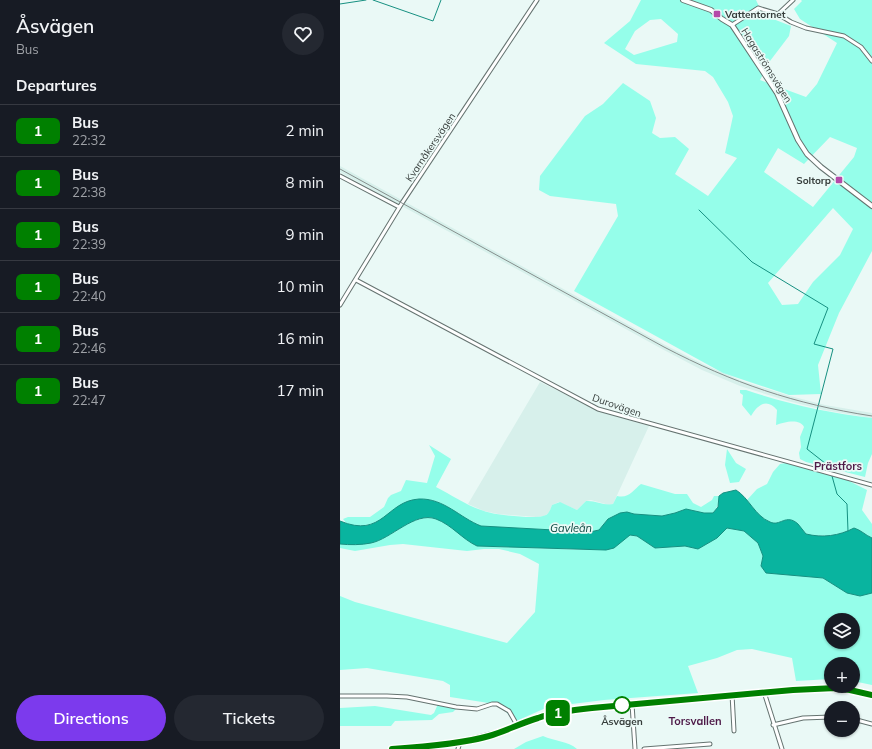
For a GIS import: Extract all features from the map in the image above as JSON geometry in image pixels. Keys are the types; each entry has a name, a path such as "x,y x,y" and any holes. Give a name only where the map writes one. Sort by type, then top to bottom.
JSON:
{"main road":[{"name":"Hagaströmsvägen","path":"683,0 712,10 732,25 777,93 798,140 807,154 821,167 872,206"},
{"path":"393,749 460,742 489,736 538,718 564,712 632,704 732,694 836,688 872,695"}],"street":[{"name":"Kvarnåkersvägen","path":"340,305 399,207 537,0"},
{"path":"778,14 793,0"},
{"path":"732,25 758,8 778,14 791,22 806,28 844,36 861,47 872,61"},
{"path":"340,176 399,207"},
{"name":"Durovägen","path":"356,280 598,409 872,484"},
{"path":"764,692 773,725 782,749"},
{"path":"732,694 734,731"},
{"path":"340,696 407,697 456,707 477,709 492,704 497,704 510,711 517,725"},
{"path":"632,704 635,749"},
{"path":"773,725 803,718 824,717"},
{"path":"860,721 872,724"},
{"path":"458,749 460,742"},
{"path":"644,749 710,744"}],"shaded area":[{"path":"641,0 756,0 763,15 791,26 789,36 770,61 760,80 806,97 817,84 837,43 800,19 794,9 802,1 801,0 872,0 872,251 839,313 818,365 821,394 789,395 723,373 574,291 618,216 616,204 550,196 539,190 540,176 585,116 603,104 623,83 650,101 656,118 652,133 660,138 675,137 689,149 675,174 708,196 737,158 725,153 733,116 728,102 713,77 705,71 636,64 604,43 630,21","holes":["661,19 678,34 677,42 634,55 625,49 635,31 650,20","830,137 857,148 854,157 813,207 764,172 778,148 804,164","833,208 853,229 840,255 813,282 798,304 782,305 768,283"]},
{"path":"340,166 665,345 705,365 742,381 790,396 825,405 872,413 872,418 824,410 788,401 740,386 702,370 340,172"},
{"path":"540,382 601,412 649,426 613,504 609,505 591,500 586,501 577,510 559,502 552,505 549,513 544,516 536,517 498,514 484,511 468,504"},
{"path":"740,390 746,390 777,400 808,407 872,418 872,454 868,463 865,477 806,462 800,459 800,437 804,427 802,424 799,422 792,422 776,425 777,410 770,404 766,403 757,408 751,416 742,405 743,395 740,393"},
{"path":"429,445 451,459 436,487 478,509 496,514 538,517 547,515 552,505 560,502 577,510 586,501 613,504 617,496 621,497 628,495 641,484 675,494 687,494 693,503 701,507 712,500 714,496 719,496 718,503 713,513 704,513 686,509 662,516 634,514 608,519 599,530 590,532 481,526 473,523 444,505 429,500 420,499 401,505 379,520 370,524 360,526 347,524 343,519 348,517 370,517 384,507 391,495 401,491 406,480 427,483 435,456"},
{"path":"727,449 736,463 746,469 739,482 730,483 725,465"},
{"path":"786,463 847,480 867,490 862,510 872,524 872,538 854,528 832,535 808,535 805,534 801,528 782,521 772,523 762,518 747,500 757,489 767,484 773,472 780,464"},
{"path":"736,490 741,493 760,516 770,522 777,523 787,520 794,521 806,534 818,536 830,536 854,528 872,538 872,593 860,596 847,593 823,578 766,573 761,566 763,556 758,543 744,531 727,528 717,538 698,549 685,546 655,548 637,536 630,535 614,548 606,550 477,546 442,522 436,519 428,518 411,522 387,536 371,543 356,545 340,544 340,521 354,525 366,525 383,518 408,501 419,499 444,505 473,523 481,526 590,532 599,530 608,519 620,513 627,512 662,516 686,509 704,513 713,513 718,507 719,496 723,493"},
{"path":"424,518 435,518 460,533 468,541 477,546 588,550 622,540 630,535 637,536 655,548 685,546 698,549 717,538 727,528 744,531 758,543 763,556 761,566 766,573 823,578 847,593 860,596 872,593 872,685 860,682 860,657 824,657 824,679 796,681 792,658 752,649 737,650 717,658 688,666 698,693 604,700 548,707 514,722 504,709 495,704 450,697 450,685 443,681 367,668 340,670 340,596 355,602 507,643 535,612 539,564 520,554 499,549 467,551 403,544 355,551 340,548 340,544 345,545 395,532 408,523"},
{"path":"438,704 457,708 453,712 439,714 432,720 395,721 391,726 340,726 340,708 375,706 431,715 434,713"},
{"path":"543,736 569,744 577,749 514,749 526,742"}],"waterway":[{"path":"340,4 366,0"},
{"path":"373,0 433,21 441,0"},
{"path":"699,210 752,262 828,308 814,344 833,349 807,449 831,469"},
{"path":"832,476 837,494 847,504 848,531"}],"railway":[{"path":"340,169 690,360 740,381 790,398 843,411 872,416"}],"bus line":[{"name":"1","path":"392,749 460,742 489,736 548,715 592,708 732,694 836,688 872,695"}],"place":[{"name":"Vattentornet","path":"717,14"},
{"name":"Soltorp","path":"839,180"},
{"name":"Åsvägen","path":"622,705"}],"district":[{"name":"Prästfors","path":"838,466"},
{"name":"Torsvallen","path":"695,721"}],"water label":[{"name":"Gavleån","path":"571,528"}]}
